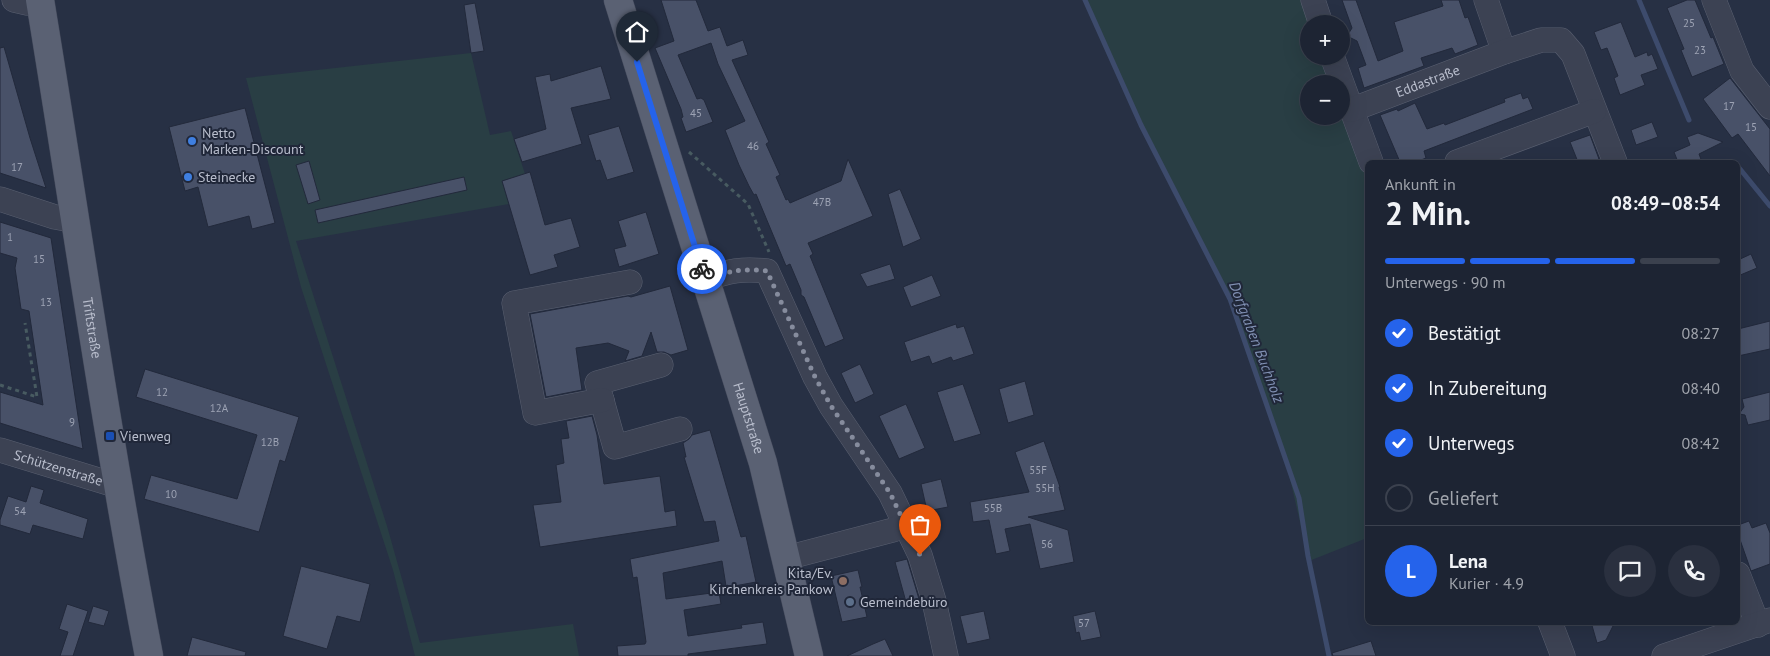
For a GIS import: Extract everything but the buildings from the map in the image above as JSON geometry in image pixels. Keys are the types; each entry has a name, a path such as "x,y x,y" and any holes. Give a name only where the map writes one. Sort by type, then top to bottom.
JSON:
{"main road":[{"name":"Triftstraße","path":"40,0 118,486 149,656"},
{"name":"Hauptstraße","path":"618,0 763,463 809,656"}],"street":[{"path":"14,0 27,3 40,0"},
{"path":"1313,0 1318,15"},
{"path":"1486,0 1504,52"},
{"path":"1714,0 1742,71 1770,107"},
{"name":"Eddastraße","path":"1351,110 1504,52 1542,40 1561,40 1572,54 1614,160"},
{"path":"1335,65 1370,160"},
{"path":"1463,160 1594,110"},
{"path":"0,199 55,217 76,221"},
{"path":"705,279 726,272 747,269 767,271 831,406 884,483 906,524 920,555 934,601 946,656"},
{"path":"602,400 535,412 514,303 630,282"},
{"path":"660,365 597,383 614,447 680,429"},
{"name":"Schützenstraße","path":"0,450 118,486"},
{"path":"786,558 893,530 906,524"},
{"path":"1664,656 1764,623 1740,578"},
{"path":"1551,625 1563,656"}],"path":[{"path":"683,147 748,204 772,258"},
{"path":"0,385 37,397 25,322"}],"green space":[{"path":"1085,0 1308,0 1308,15 1300,15 1300,65 1324,65 1327,75 1300,75 1300,125 1346,125 1365,171 1365,539 1309,561 1287,466 1224,288 1141,125"},
{"path":"471,53 490,135 511,131 525,174 502,181 509,204 296,241 387,526 420,643 573,624 579,656 415,656 393,570 301,287 246,78"}],"waterway":[{"name":"Dorfgraben Buchholz","path":"1085,0 1141,125 1230,299 1299,498 1308,556 1329,656"},
{"path":"1639,0 1689,120"},
{"path":"1740,169 1770,206"}],"way so far":[{"path":"702,269 705,279 726,272 747,269 767,271 815,377 831,406 890,493 920,555"}],"place":[{"name":"Netto Marken-Discount","path":"192,141"},
{"name":"Steinecke","path":"188,177"},
{"name":"Vienweg","path":"110,436"},
{"name":"Kita/Ev. Kirchenkreis Pankow","path":"843,581"},
{"name":"Gemeindebüro","path":"850,602"}],"route":[{"path":"637,62 702,269"}]}
